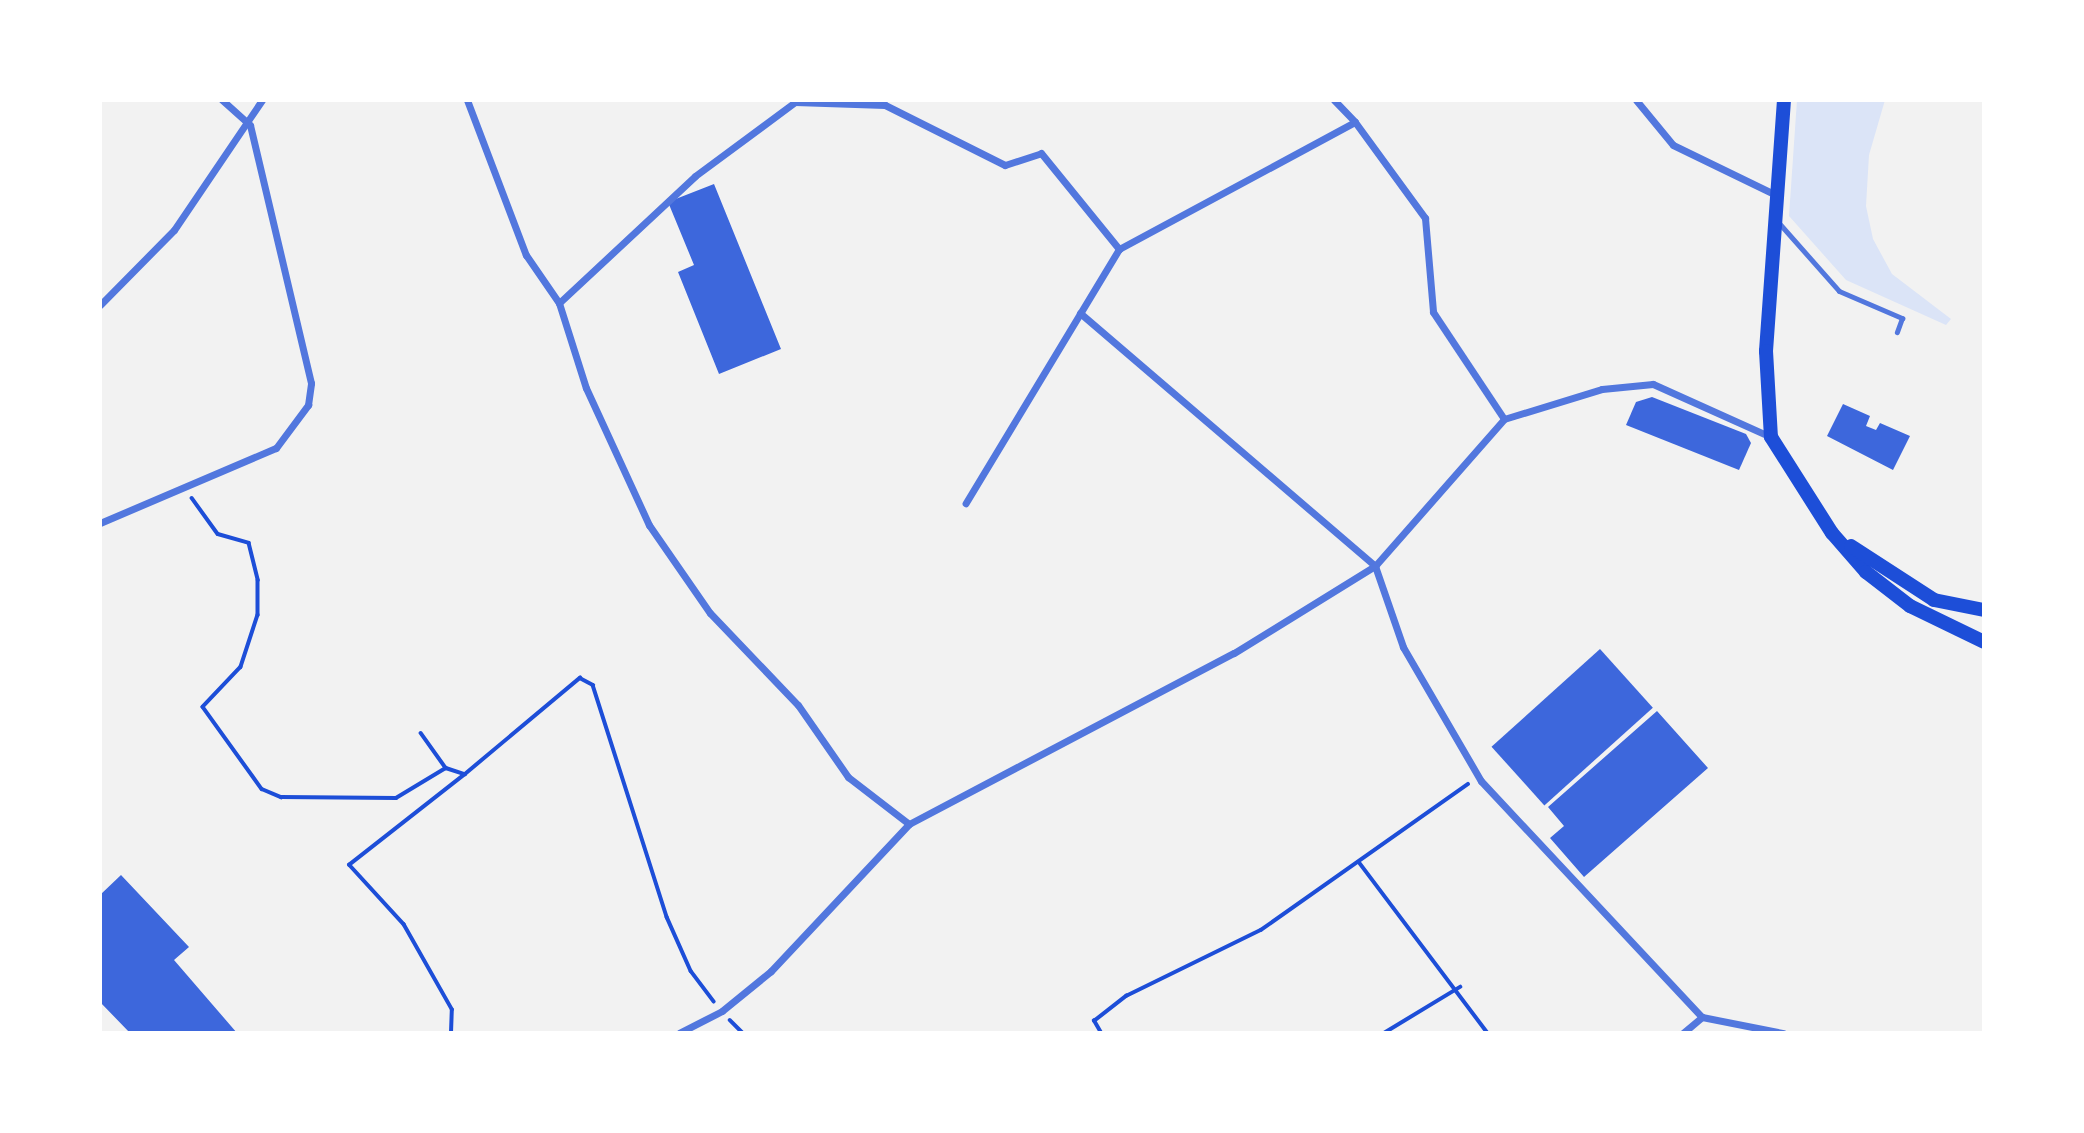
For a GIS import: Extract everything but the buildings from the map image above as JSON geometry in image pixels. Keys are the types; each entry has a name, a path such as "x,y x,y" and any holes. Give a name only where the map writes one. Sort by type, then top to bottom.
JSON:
{"main road":[{"path":"1784,100 1778,222 1766,351 1771,437 1832,533 1866,572 1910,606 1984,642"},
{"path":"1832,533 1934,600 1984,610"}],"street":[{"path":"100,523 189,489 276,448 308,405 311,383 250,125 222,100"},
{"path":"100,305 174,230 250,125 262,100"},
{"path":"467,100 526,255 559,303 586,388 649,525 710,613 798,705 848,777 909,824"},
{"path":"1334,100 1355,122 1425,218 1433,312 1504,419"},
{"path":"1636,100 1673,145 1779,196"},
{"path":"559,303 695,176 795,102 885,105 1005,165 1041,153 1119,249"},
{"path":"966,503 1119,249 1355,122"},
{"path":"1080,313 1375,566 1403,647 1478,777 1702,1017 1783,1033"},
{"path":"680,1033 722,1011 817,930 909,824 1234,653 1375,566 1504,419 1602,389 1653,384 1771,437"},
{"path":"1683,1033 1702,1017"}],"lane":[{"path":"1778,222 1839,291 1902,318 1897,332"}],"path":[{"path":"189,489 218,534 248,543 258,580 258,615 245,657 203,707 262,789 281,797 396,798 446,768"},
{"path":"452,1033 452,1010 404,925 349,865 465,774 580,678 593,685 667,917 691,971 722,1011 744,1033"},
{"path":"421,733 446,768 465,774"},
{"path":"1101,1033 1094,1021 1126,996 1261,930 1478,777"},
{"path":"1359,861 1460,988 1488,1033"},
{"path":"1384,1033 1460,988"}],"shaded area":[{"path":"1797,100 1885,100 1869,155 1866,206 1873,239 1892,274 1951,319 1946,325 1846,280 1789,216"}]}
